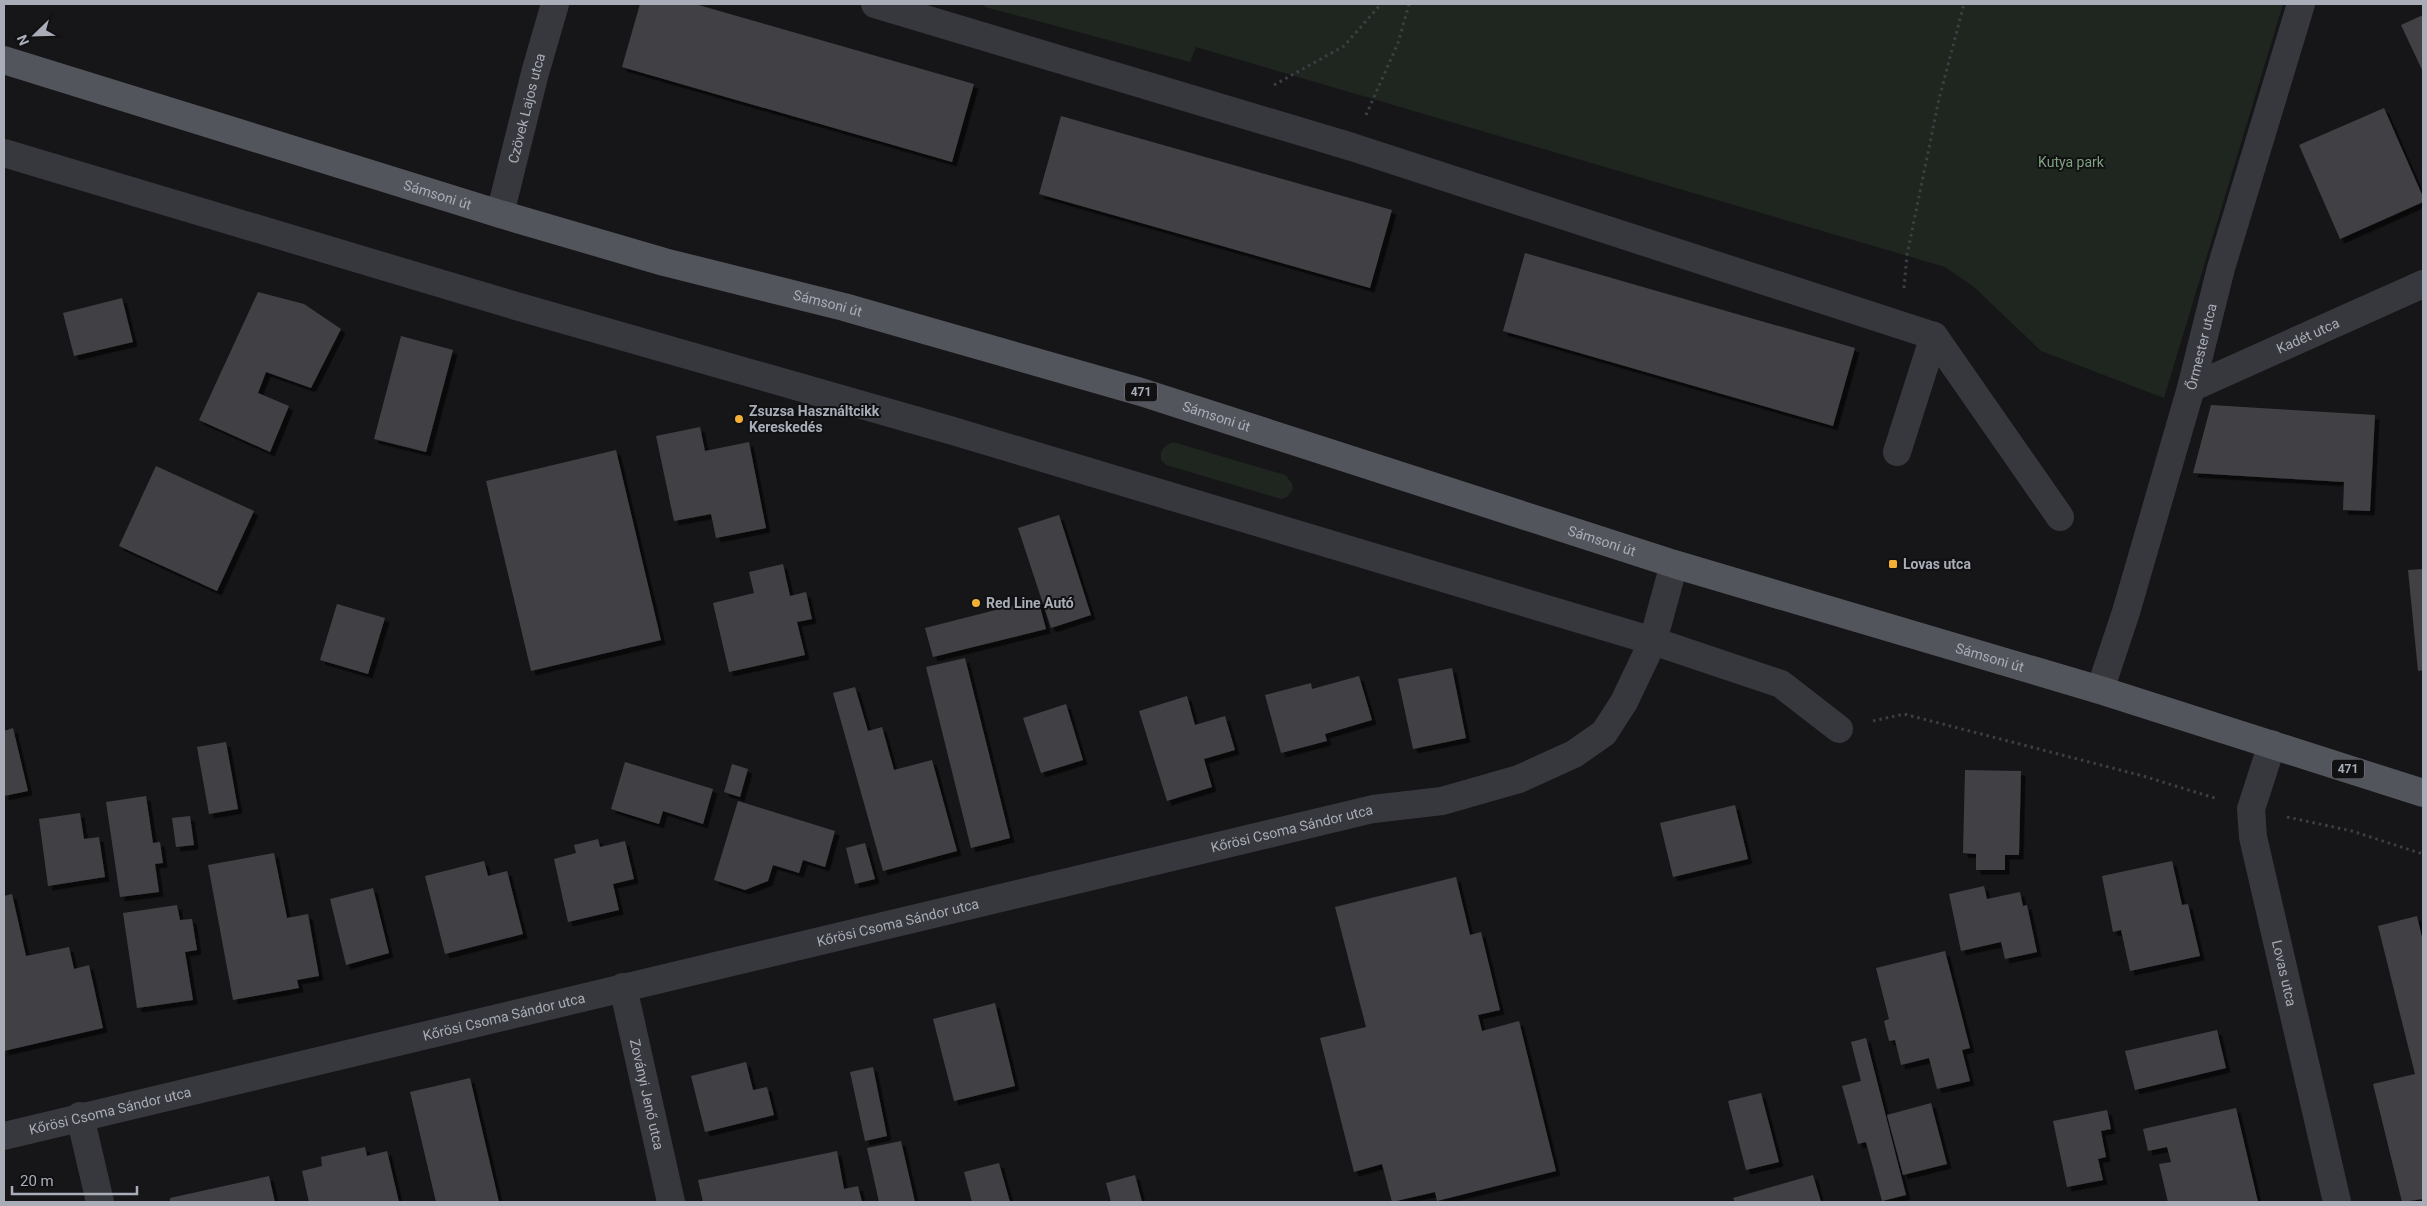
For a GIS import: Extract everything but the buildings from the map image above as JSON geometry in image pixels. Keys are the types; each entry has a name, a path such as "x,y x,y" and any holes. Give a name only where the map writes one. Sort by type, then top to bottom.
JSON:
{"main road":[{"name":"Sámsoni út","path":"4,60 500,214 664,262 844,306 1141,392 1674,564 2100,690 2423,793"}],"street":[{"name":"Czövek Lajos utca","path":"500,214 535,73 556,4"},
{"path":"875,4 1352,147 1934,336 2060,517"},
{"name":"Őrmester utca","path":"2100,690 2126,612 2191,388 2221,268 2301,4"},
{"path":"4,153 516,306 953,431 1653,641 1781,684 1839,729"},
{"name":"Kadét utca","path":"2191,388 2423,284"},
{"path":"1898,452 1934,336"},
{"name":"Kőrösi Csoma Sándor utca","path":"4,1136 80,1116 1372,809 1442,801 1519,779 1574,754 1604,733 1624,702 1653,641 1674,564"},
{"name":"Lovas utca","path":"2272,744 2251,809 2253,837 2338,1202"},
{"name":"Zoványi Jenő utca","path":"623,987 671,1202"},
{"path":"80,1116 100,1202"}],"path":[{"path":"1223,107 1272,86 1344,46 1381,4"},
{"path":"1352,147 1398,43 1409,4"},
{"path":"1901,326 1907,256 1939,99 1964,4"},
{"path":"1839,729 1904,714 2143,776 2251,809 2352,831 2423,854"}],"green space":[{"name":"Kutya park","path":"983,4 2283,4 2164,398 2041,351 1974,287 1945,267 1196,47 1190,62 985,7"},
{"path":"1173,442 1285,475 1292,483 1293,489 1287,497 1281,499 1166,465 1161,460 1161,453 1165,447"}],"place":[{"name":"Zsuzsa Használtcikk Kereskedés","path":"739,419"},
{"name":"Lovas utca","path":"1893,564"},
{"name":"Red Line Autó","path":"976,603"}]}
